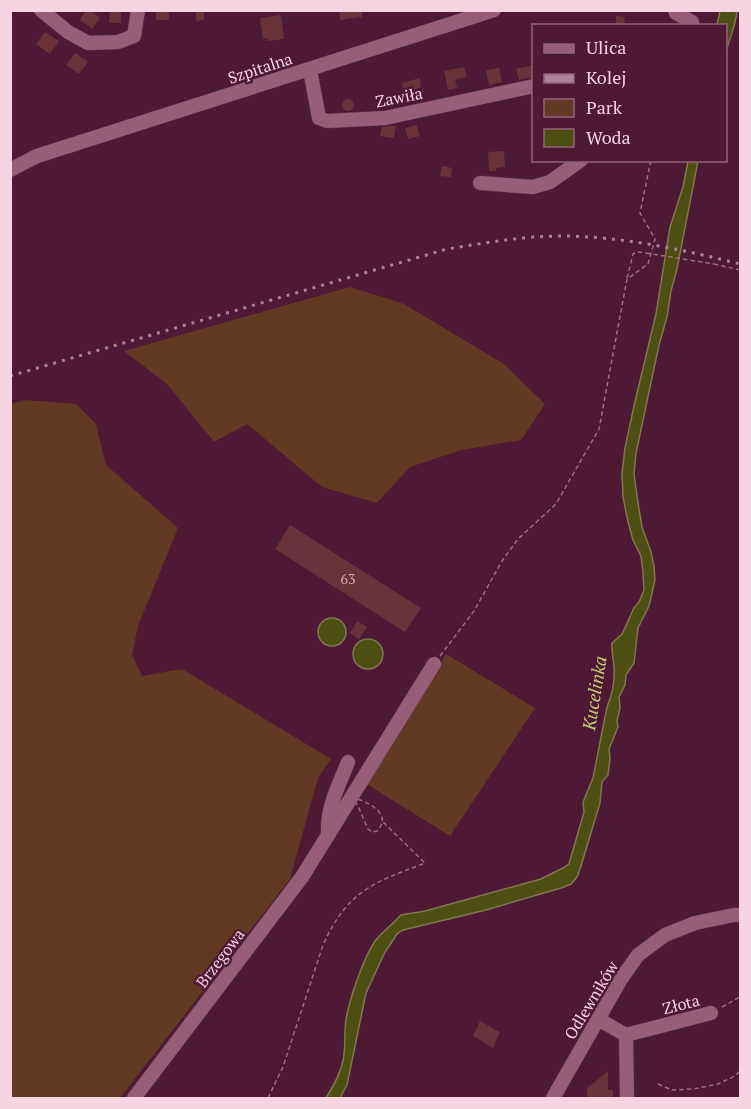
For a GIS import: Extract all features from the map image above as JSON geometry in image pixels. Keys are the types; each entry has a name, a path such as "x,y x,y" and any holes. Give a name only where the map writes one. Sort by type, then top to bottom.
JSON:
{"street":[{"path":"41,10 68,32 88,43 118,42 134,36 138,10"},
{"name":"Szpitalna","path":"10,170 36,156 310,70 460,15 494,10"},
{"path":"676,16 692,22"},
{"name":"Zawiła","path":"310,70 319,118 327,121 385,118 532,86"},
{"name":"Szpitalna","path":"10,157 36,156"},
{"path":"480,183 532,187 550,182 578,162"},
{"name":"Brzegowa","path":"134,1098 302,877 434,664"},
{"name":"Brzegowa","path":"328,834 332,802 348,762"},
{"name":"Odlewników","path":"553,1098 621,979 644,950 664,935 695,923 741,915"},
{"name":"Złota","path":"626,1035 711,1013"},
{"path":"598,1019 626,1035 627,1098"}],"path":[{"path":"627,279 648,264 655,239 640,213 651,162"},
{"path":"434,664 474,611 502,561 518,539 556,504 599,429 633,254 646,253 741,270"},
{"path":"268,1098 283,1068 323,945 332,926 358,894 371,885 425,863 383,822 379,812 369,802 351,797"},
{"path":"351,797 358,806 368,829 372,832 377,831 383,822"},
{"name":"Złota","path":"711,1013 741,997"},
{"path":"658,1084 672,1090 693,1089 718,1084 741,1071"}],"green space":[{"path":"350,287 404,304 504,364 545,404 521,440 461,450 410,467 377,503 322,487 247,424 214,442 167,384 124,351"},
{"path":"25,400 76,404 96,424 106,465 178,528 138,626 132,655 142,676 182,669 331,759 318,778 290,879 120,1098 11,1098 10,404"},
{"path":"446,654 535,708 450,836 365,783"}],"water":[{"path":"720,11 737,11 727,48 727,24 717,24"},
{"path":"688,162 698,162 667,317 636,453 634,474 642,527 651,552 655,580 649,606 638,628 634,663 626,675 625,685 619,697 618,727 609,749 608,775 602,782 600,803 577,877 571,884 561,888 486,910 403,930 397,934 385,952 366,993 347,1085 340,1098 326,1098 343,1061 346,1019 366,958 375,941 401,915 425,911 541,879 569,864 584,812 583,802 593,778 613,688 612,643 622,634 644,590 641,556 633,540 623,497 622,473 625,448 656,314 670,227 683,187"},
{"path":"332,618 342,622 346,632 342,642 332,646 322,642 318,632 322,622"},
{"path":"368,639 379,643 383,654 379,665 368,669 357,665 353,654 357,643"}],"building":[{"path":"86,10 91,10 100,18 92,29 80,20"},
{"path":"110,10 121,10 121,23 109,23"},
{"path":"156,10 169,10 169,20 156,20"},
{"path":"196,10 204,10 204,19 196,22"},
{"path":"339,10 362,10 362,17 340,20"},
{"path":"281,15 284,39 267,41 267,38 263,39 260,18"},
{"path":"616,16 625,17 624,24 616,24"},
{"path":"45,32 59,41 50,54 36,44"},
{"path":"75,53 88,62 79,74 66,65"},
{"path":"532,65 532,77 519,80 516,69"},
{"path":"464,67 467,77 455,79 457,88 448,90 444,71"},
{"path":"499,68 502,82 489,85 486,70"},
{"path":"420,78 421,87 418,88 420,100 407,101 402,83"},
{"path":"350,99 354,105 350,111 346,111 342,103"},
{"path":"417,125 420,136 408,139 405,128"},
{"path":"396,126 394,138 380,136 382,127"},
{"path":"504,151 505,167 489,171 488,152"},
{"path":"442,166 452,168 451,177 440,176"},
{"path":"290,525 421,608 405,632 275,549"},
{"path":"357,621 367,627 359,639 350,633"},
{"path":"480,1021 500,1032 493,1048 473,1036"},
{"path":"608,1071 608,1090 613,1090 613,1098 587,1098 587,1088"}],"railway":[{"path":"10,376 447,249 476,244 533,237 606,238 652,245 740,264"}],"water label":[{"name":"Kucelinka","path":"594,693"}]}
